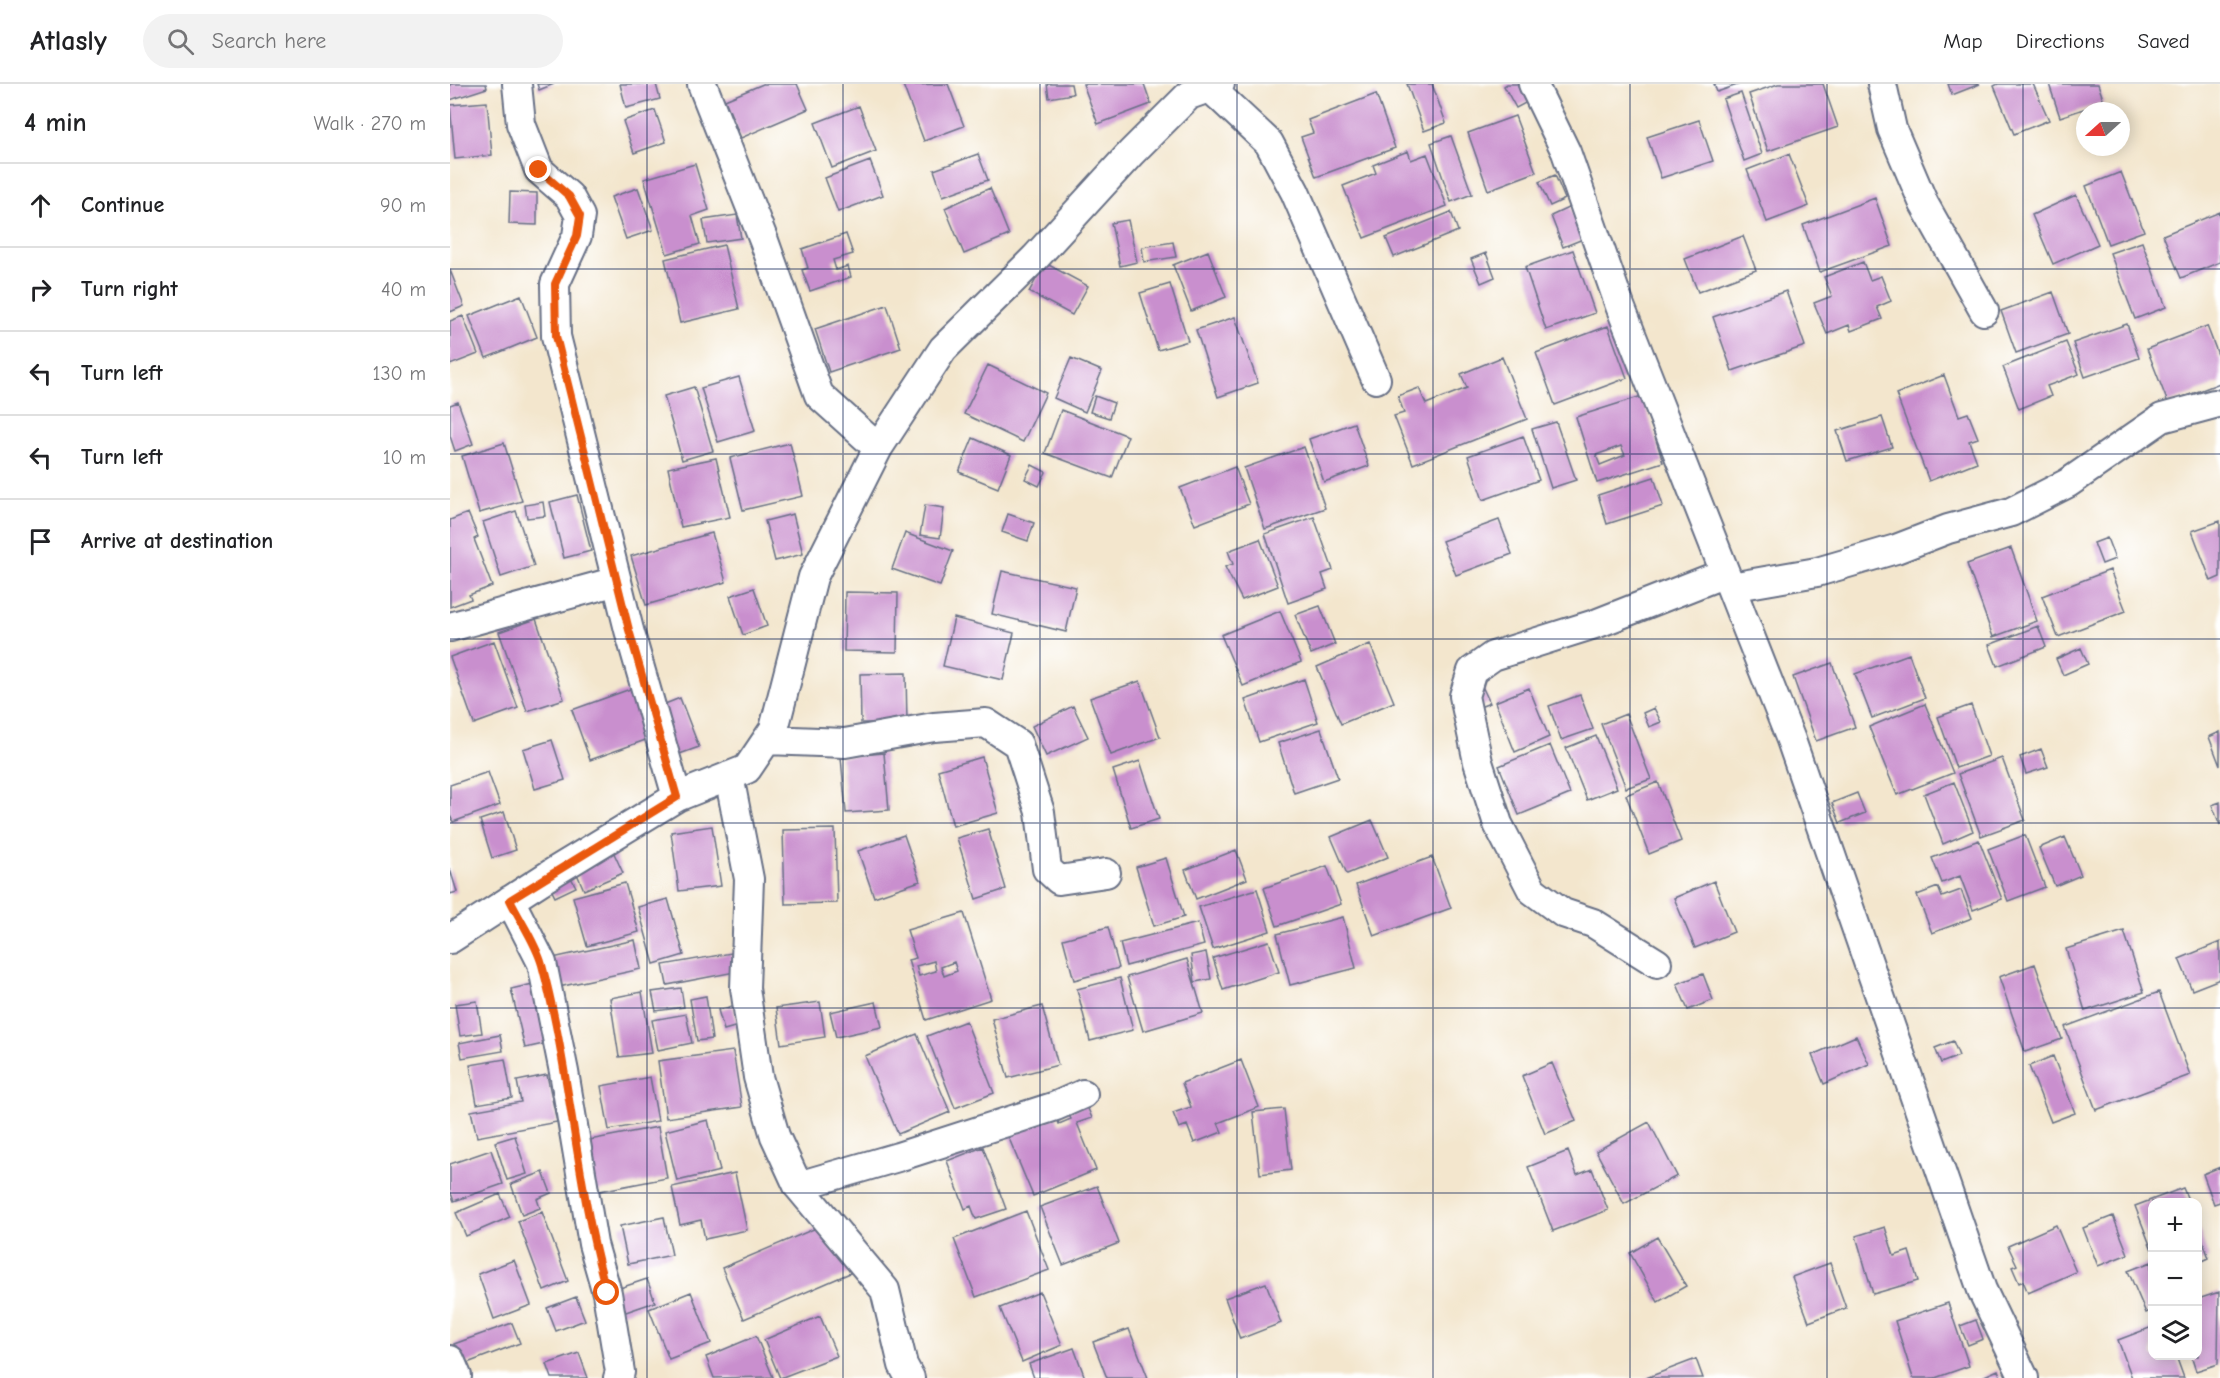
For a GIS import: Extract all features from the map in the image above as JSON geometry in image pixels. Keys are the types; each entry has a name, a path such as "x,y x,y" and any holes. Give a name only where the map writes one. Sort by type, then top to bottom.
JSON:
{"street":[{"path":"517,84 521,124 539,170 569,196 580,216 577,236 555,284 556,336 617,581 677,797"},
{"path":"702,84 764,241 819,395 878,448"},
{"path":"1533,84 1566,152 1620,306 1791,740 1983,1290 2024,1378"},
{"path":"1882,84 1892,129 1924,204 1984,311"},
{"path":"450,939 677,797 747,769 774,729 813,577 878,448 943,349 1035,258 1131,153 1189,95 1212,85 1269,142 1295,192 1376,379"},
{"path":"1657,963 1593,923 1563,913 1532,890 1498,825 1478,762 1464,696 1472,671 1493,656 1728,580 1817,572 1896,549 1948,529 2011,512 2068,483 2162,418 2214,404"},
{"path":"450,627 617,581"},
{"path":"767,740 845,743 934,727 986,723 1018,744 1040,812 1047,869 1059,880 1106,873"},
{"path":"729,776 749,879 745,988 758,1077 775,1136 798,1186 885,1290 903,1365 910,1378"},
{"path":"510,900 542,963 568,1094 593,1244 607,1293 620,1372 618,1378"},
{"path":"798,1186 898,1157 1056,1106 1083,1094"}],"building":[{"path":"450,84 486,84 487,88 450,100"},
{"path":"537,84 554,84 539,90"},
{"path":"620,84 656,84 660,99 626,108"},
{"path":"763,84 797,84 808,109 741,138 725,100"},
{"path":"948,84 964,126 924,141 903,85"},
{"path":"1047,84 1071,84 1073,94 1049,98"},
{"path":"1083,84 1144,84 1151,104 1098,124"},
{"path":"1407,84 1432,84 1446,123 1424,131"},
{"path":"1523,84 1531,100 1516,108 1504,86"},
{"path":"1714,84 1740,84 1717,92"},
{"path":"1778,84 1823,84 1838,127 1768,151 1749,94"},
{"path":"1948,84 1980,84 1952,95"},
{"path":"2033,84 2049,120 2014,134 1994,86"},
{"path":"2049,84 2098,84 2104,102 2076,102 2076,112 2060,117"},
{"path":"1741,93 1762,154 1744,161 1723,99"},
{"path":"1376,94 1395,148 1316,177 1301,137 1313,133 1308,120"},
{"path":"487,102 492,155 455,159 450,105"},
{"path":"859,106 876,151 832,168 815,123"},
{"path":"655,110 666,142 634,153 623,121"},
{"path":"1515,116 1536,172 1488,190 1468,133"},
{"path":"1699,120 1713,161 1661,178 1647,137"},
{"path":"1451,136 1472,194 1451,202 1431,143"},
{"path":"1408,151 1411,160 1427,154 1447,206 1364,238 1343,186 1376,173 1373,165"},
{"path":"978,154 988,180 943,196 934,170"},
{"path":"1789,154 1809,206 1767,222 1747,170"},
{"path":"870,161 883,195 838,212 825,178"},
{"path":"695,164 709,210 692,216 700,244 667,254 644,179"},
{"path":"2121,172 2144,231 2108,244 2086,186"},
{"path":"1555,175 1565,199 1550,206 1539,182"},
{"path":"638,188 653,230 626,239 611,197"},
{"path":"990,188 1009,235 964,254 945,208"},
{"path":"510,192 537,193 537,225 509,224"},
{"path":"2076,195 2098,244 2053,264 2032,215"},
{"path":"1875,198 1892,246 1820,272 1803,225"},
{"path":"1570,207 1583,239 1563,247 1551,216"},
{"path":"1451,212 1458,231 1394,257 1386,238"},
{"path":"2220,212 2220,262 2181,278 2163,235"},
{"path":"737,215 741,238 707,243 703,220"},
{"path":"1128,220 1137,262 1120,266 1111,223"},
{"path":"846,234 853,254 833,260 836,270 848,266 851,277 810,291 802,270 808,268 802,249"},
{"path":"1743,236 1756,270 1698,292 1685,259"},
{"path":"1173,242 1176,257 1144,262 1142,247"},
{"path":"2142,242 2166,307 2135,319 2110,253"},
{"path":"724,245 739,309 680,323 665,259"},
{"path":"1573,250 1595,313 1546,330 1525,267"},
{"path":"1208,251 1226,297 1191,311 1173,265"},
{"path":"1486,253 1495,277 1481,283 1471,259"},
{"path":"1863,262 1870,280 1881,276 1891,301 1877,307 1882,319 1851,331 1849,325 1827,334 1814,303 1832,296 1824,277"},
{"path":"1045,263 1088,286 1072,315 1029,292"},
{"path":"450,270 464,306 450,312"},
{"path":"1170,284 1188,341 1158,350 1140,293"},
{"path":"1786,291 1805,346 1732,371 1713,317"},
{"path":"2053,292 2068,334 2016,353 2001,311"},
{"path":"521,295 537,337 486,358 469,316"},
{"path":"887,305 901,348 829,372 815,329"},
{"path":"463,316 478,354 450,365 450,321"},
{"path":"1235,317 1258,383 1218,397 1196,330"},
{"path":"2127,324 2139,358 2085,377 2073,343"},
{"path":"1608,326 1627,378 1555,405 1536,353"},
{"path":"2207,326 2220,360 2220,383 2168,403 2147,349"},
{"path":"2066,342 2079,374 2047,386 2051,396 2019,409 2003,367"},
{"path":"1502,357 1527,419 1413,464 1394,416 1404,413 1398,396 1419,388 1426,404 1467,388 1461,374"},
{"path":"1071,358 1102,371 1085,412 1054,398"},
{"path":"988,365 1046,393 1023,442 964,414"},
{"path":"1944,375 1959,416 1968,413 1978,438 1969,441 1977,462 1929,481 1896,394"},
{"path":"739,377 755,431 718,442 701,388"},
{"path":"694,387 713,451 682,460 664,396"},
{"path":"1095,396 1114,403 1109,418 1090,412"},
{"path":"1642,396 1663,462 1597,483 1576,417","holes":["1621,446 1625,455 1600,465 1596,455"]},
{"path":"458,402 473,444 455,451 450,436 450,405"},
{"path":"1061,410 1128,436 1112,478 1045,453"},
{"path":"1882,417 1892,447 1847,461 1837,431"},
{"path":"1556,422 1576,480 1551,488 1532,429"},
{"path":"1354,423 1369,466 1324,482 1309,439"},
{"path":"1523,436 1539,480 1483,500 1468,456"},
{"path":"973,438 1011,455 998,488 959,472"},
{"path":"504,443 522,501 479,513 462,456"},
{"path":"790,443 803,496 743,510 730,458"},
{"path":"1304,447 1325,508 1265,529 1244,468"},
{"path":"716,458 730,517 681,527 668,468"},
{"path":"1032,465 1046,472 1039,486 1025,479"},
{"path":"1235,467 1249,504 1195,525 1180,488"},
{"path":"1654,477 1663,506 1607,524 1598,495"},
{"path":"577,495 591,551 564,558 550,502"},
{"path":"543,502 545,516 527,518 525,505"},
{"path":"925,505 944,508 940,538 920,535"},
{"path":"516,511 534,566 501,577 483,522"},
{"path":"468,513 478,537 474,539 492,586 469,595 471,599 450,607 450,520"},
{"path":"793,514 803,554 775,561 765,521"},
{"path":"1008,514 1034,523 1028,541 1002,532"},
{"path":"1314,517 1333,570 1322,574 1327,589 1288,603 1265,534"},
{"path":"1499,520 1512,554 1456,575 1442,541"},
{"path":"2220,521 2220,577 2211,581 2192,531"},
{"path":"712,533 726,582 646,605 631,556"},
{"path":"905,533 953,551 940,586 892,569"},
{"path":"2107,538 2115,559 2102,564 2094,543"},
{"path":"1260,539 1278,586 1242,600 1225,567 1233,564 1228,551"},
{"path":"2011,548 2037,621 1993,637 1967,564"},
{"path":"2110,570 2126,611 2058,637 2042,596"},
{"path":"1002,571 1076,587 1066,632 992,614"},
{"path":"754,588 767,626 743,635 730,596"},
{"path":"845,592 898,593 897,652 844,651"},
{"path":"1320,606 1335,644 1311,654 1295,615"},
{"path":"1280,611 1301,662 1243,686 1221,635"},
{"path":"954,618 1014,633 1003,680 943,666"},
{"path":"536,619 564,699 527,711 499,632"},
{"path":"2038,626 2046,647 1997,666 1989,645"},
{"path":"494,641 518,708 474,724 450,657"},
{"path":"1370,644 1394,702 1341,724 1317,667"},
{"path":"2081,648 2088,664 2063,675 2056,659"},
{"path":"1909,654 1925,698 1872,718 1855,674"},
{"path":"1832,663 1855,727 1816,741 1793,677"},
{"path":"906,673 907,723 861,723 860,674"},
{"path":"1304,679 1318,722 1259,742 1245,700"},
{"path":"1140,681 1160,737 1111,755 1090,698"},
{"path":"1481,684 1490,703 1477,708 1469,689"},
{"path":"633,688 651,738 590,760 572,710"},
{"path":"1529,688 1549,737 1515,752 1495,702"},
{"path":"1580,695 1593,729 1561,740 1549,706"},
{"path":"680,698 699,747 674,756 655,708"},
{"path":"1925,704 1953,773 1897,795 1869,727"},
{"path":"1971,705 1989,756 1956,768 1938,717"},
{"path":"1073,706 1088,737 1046,756 1032,726"},
{"path":"1654,708 1661,722 1649,727 1643,713"},
{"path":"1626,714 1651,779 1626,788 1601,724"},
{"path":"1321,729 1338,778 1294,793 1278,743"},
{"path":"2220,732 2220,766 2209,737"},
{"path":"1596,736 1617,788 1587,800 1566,748"},
{"path":"552,740 565,780 535,789 523,749"},
{"path":"1550,745 1570,794 1519,815 1499,766"},
{"path":"2041,749 2048,767 2026,774 2020,757"},
{"path":"884,753 889,810 846,813 841,757"},
{"path":"982,757 998,813 953,826 938,770"},
{"path":"2002,758 2025,820 1981,836 1958,774"},
{"path":"1140,761 1159,819 1131,828 1113,770"},
{"path":"488,772 500,805 453,822 450,815 450,785"},
{"path":"1658,782 1681,841 1649,854 1626,795"},
{"path":"1954,782 1973,831 1943,844 1924,794"},
{"path":"1857,793 1865,813 1840,823 1832,803"},
{"path":"2220,802 2220,825 2212,805"},
{"path":"504,812 516,850 492,858 480,820"},
{"path":"1372,820 1388,857 1347,874 1331,837"},
{"path":"712,826 721,886 679,891 671,832"},
{"path":"835,829 837,903 785,904 783,830"},
{"path":"988,829 1006,889 976,899 957,838"},
{"path":"904,835 920,881 874,897 858,851"},
{"path":"2025,835 2045,887 2008,901 1988,849"},
{"path":"2065,837 2081,875 2055,886 2039,848"},
{"path":"1979,840 2002,899 1973,910 1960,876 1942,883 1932,858"},
{"path":"1236,850 1247,879 1196,899 1185,870"},
{"path":"613,851 623,873 584,890 574,867"},
{"path":"1432,857 1451,908 1374,936 1356,885"},
{"path":"1166,858 1184,917 1154,926 1136,867"},
{"path":"1327,866 1341,904 1277,926 1264,888"},
{"path":"450,869 457,892 450,894"},
{"path":"568,872 576,887 555,897 548,883"},
{"path":"1714,881 1734,932 1695,948 1674,898"},
{"path":"625,883 639,932 587,946 573,897"},
{"path":"1938,887 1942,897 1961,890 1972,918 1932,933 1917,895"},
{"path":"1257,889 1270,931 1213,949 1199,907"},
{"path":"668,899 684,955 654,964 638,907"},
{"path":"964,913 991,999 926,1020 908,960 916,958 907,930","holes":["934,961 936,971 919,976 916,966","954,962 957,971 944,976 941,967"]},
{"path":"1343,917 1356,968 1290,985 1277,934"},
{"path":"1198,923 1204,945 1126,966 1120,943"},
{"path":"1108,927 1119,968 1074,980 1063,939"},
{"path":"2124,931 2144,992 2085,1011 2066,949"},
{"path":"635,940 641,969 554,988 548,959"},
{"path":"1269,941 1279,972 1223,990 1213,958"},
{"path":"2220,942 2220,979 2192,990 2179,959"},
{"path":"1206,952 1211,979 1195,982 1191,955"},
{"path":"731,953 735,972 667,985 663,965"},
{"path":"1187,959 1203,1013 1143,1031 1127,977"},
{"path":"2035,964 2062,1039 2025,1052 1999,977"},
{"path":"1703,974 1713,1000 1688,1010 1677,984"},
{"path":"1120,978 1133,1030 1090,1041 1077,989"},
{"path":"533,984 548,1043 525,1048 511,989"},
{"path":"681,988 684,1007 656,1011 652,992"},
{"path":"642,992 652,1053 619,1057 610,998"},
{"path":"2159,992 2190,1075 2096,1110 2065,1027"},
{"path":"706,996 712,1039 697,1041 690,999"},
{"path":"477,1001 482,1033 460,1036 455,1004"},
{"path":"820,1002 825,1037 781,1044 776,1008"},
{"path":"876,1002 882,1027 836,1037 830,1012"},
{"path":"733,1006 738,1026 724,1030 718,1010"},
{"path":"1042,1006 1058,1065 1008,1078 992,1019"},
{"path":"686,1014 692,1043 658,1050 652,1020"},
{"path":"966,1021 994,1093 955,1108 927,1036"},
{"path":"917,1034 950,1112 898,1134 865,1056"},
{"path":"500,1035 503,1051 462,1058 459,1043"},
{"path":"1856,1036 1869,1064 1824,1084 1812,1055"},
{"path":"1953,1041 1959,1056 1941,1063 1935,1048"},
{"path":"733,1051 742,1107 666,1118 658,1061"},
{"path":"2053,1056 2075,1113 2051,1122 2029,1066"},
{"path":"505,1059 512,1098 477,1104 470,1065"},
{"path":"1241,1060 1259,1107 1218,1123 1222,1132 1194,1143 1187,1125 1179,1128 1173,1113 1191,1107 1182,1083"},
{"path":"1552,1063 1576,1121 1545,1134 1522,1076"},
{"path":"547,1075 557,1122 477,1137 471,1111 521,1102 517,1081"},
{"path":"650,1077 658,1121 609,1130 601,1086"},
{"path":"1086,1104 1092,1118 1077,1123 1096,1170 1033,1196 1008,1136 1056,1116 1059,1124 1071,1119 1067,1112"},
{"path":"1284,1109 1291,1170 1260,1174 1253,1112"},
{"path":"708,1120 720,1171 677,1181 665,1131"},
{"path":"1649,1122 1677,1176 1624,1204 1596,1151"},
{"path":"658,1127 667,1178 594,1192 584,1141"},
{"path":"515,1136 527,1174 507,1180 495,1142"},
{"path":"983,1147 1006,1209 976,1219 971,1206 965,1209 947,1161"},
{"path":"491,1150 503,1184 454,1201 450,1191 450,1164"},
{"path":"1568,1151 1577,1175 1592,1169 1608,1210 1553,1231 1528,1167"},
{"path":"2220,1167 2220,1202 2214,1204 2203,1174"},
{"path":"543,1172 551,1193 537,1199 540,1208 522,1215 511,1184"},
{"path":"735,1173 747,1230 705,1239 701,1220 680,1225 672,1187"},
{"path":"1097,1186 1119,1243 1063,1265 1040,1207"},
{"path":"2183,1188 2187,1198 2156,1198"},
{"path":"500,1194 510,1217 466,1236 456,1213"},
{"path":"2148,1201 2148,1240 2135,1206"},
{"path":"1026,1211 1049,1270 976,1297 954,1239"},
{"path":"542,1212 568,1281 544,1291 518,1221"},
{"path":"2113,1216 2128,1254 2098,1266 2083,1228"},
{"path":"664,1217 672,1255 628,1264 620,1226"},
{"path":"828,1223 850,1273 744,1319 722,1268"},
{"path":"2056,1225 2076,1272 2028,1293 2023,1281 2019,1283 2012,1267 2017,1265 2008,1246"},
{"path":"1885,1227 1894,1256 1909,1251 1918,1281 1873,1294 1856,1236"},
{"path":"1657,1237 1686,1286 1658,1302 1630,1253"},
{"path":"2202,1238 2209,1258 2202,1261"},
{"path":"514,1260 531,1305 494,1319 478,1274"},
{"path":"1830,1263 1846,1308 1809,1322 1792,1277"},
{"path":"2148,1263 2148,1312 2146,1313 2128,1271"},
{"path":"647,1279 655,1302 620,1314 611,1291"},
{"path":"1266,1283 1281,1323 1240,1339 1225,1298"},
{"path":"691,1292 711,1343 669,1359 649,1309"},
{"path":"1040,1292 1062,1345 1022,1362 1000,1308"},
{"path":"2219,1292 2218,1364 2196,1371 2192,1360 2202,1360 2202,1298"},
{"path":"576,1297 585,1320 556,1331 547,1308"},
{"path":"1948,1303 1969,1366 1935,1378 1913,1378 1895,1321"},
{"path":"820,1316 837,1356 780,1378 764,1340"},
{"path":"1976,1320 1983,1339 1968,1345 1960,1326"},
{"path":"512,1323 520,1343 462,1365 454,1344"},
{"path":"1129,1329 1148,1378 1107,1378 1093,1342"},
{"path":"2148,1329 2148,1360 2177,1360 2184,1378 2132,1378 2118,1340"},
{"path":"756,1336 773,1377 714,1378 706,1357"},
{"path":"1074,1348 1085,1378 1034,1378 1029,1364"},
{"path":"579,1353 588,1378 552,1378 547,1364"},
{"path":"1696,1359 1703,1378 1646,1378"},
{"path":"1998,1370 2001,1378 1980,1378"}],"route":[{"path":"539,170 569,196 580,216 577,236 555,284 556,336 629,630 677,797 510,900 542,963 564,1072 593,1244 607,1293"}]}
